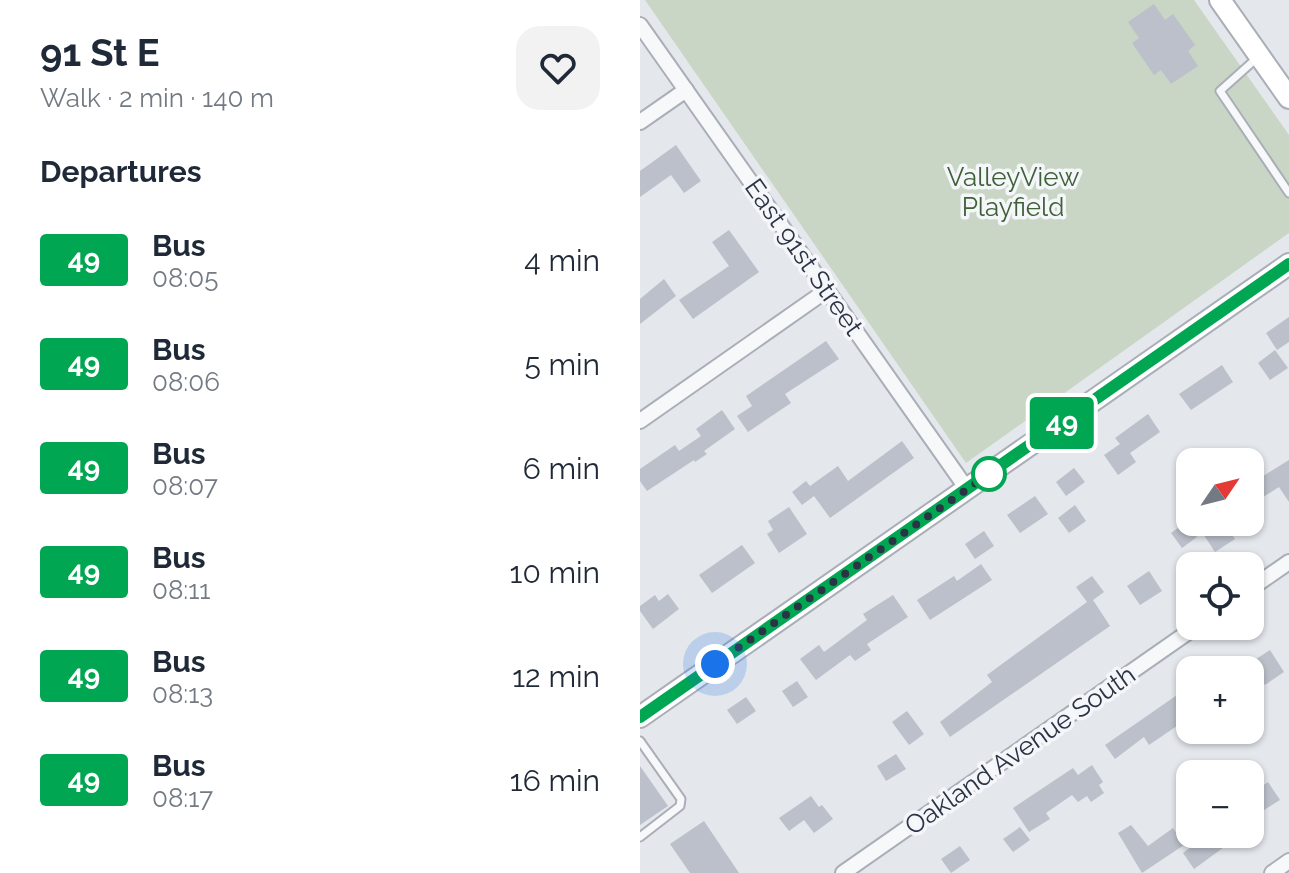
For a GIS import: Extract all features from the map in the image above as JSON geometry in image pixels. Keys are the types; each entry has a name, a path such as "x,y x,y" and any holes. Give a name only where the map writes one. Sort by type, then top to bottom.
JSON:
{"main road":[{"path":"1220,0 1289,98"},
{"path":"640,717 1289,264"}],"street":[{"name":"East 91st Street","path":"640,25 967,489"},
{"path":"640,122 686,90"},
{"path":"640,421 827,290"},
{"path":"1264,579 1289,562"},
{"name":"Oakland Avenue South","path":"843,873 1177,640"},
{"path":"1272,873 1289,861"}],"lane":[{"path":"1260,56 1220,91 1289,193"},
{"path":"640,741 681,799 680,806 640,837"}],"green space":[{"name":"ValleyView Playfield","path":"645,0 1194,0 1289,135 1289,233 966,463"}],"building":[{"path":"1154,4 1165,20 1173,14 1195,45 1188,51 1198,66 1171,84 1161,70 1154,75 1132,43 1139,38 1128,22"},
{"path":"676,145 701,181 684,193 671,175 640,197 640,171"},
{"path":"729,230 759,272 693,319 679,300 729,266 712,242"},
{"path":"664,279 676,296 640,324 640,299"},
{"path":"1289,317 1289,342 1277,350 1266,333"},
{"path":"826,341 839,359 785,394 791,403 748,432 737,416 752,406 746,396"},
{"path":"1275,350 1288,368 1270,380 1258,363"},
{"path":"1222,365 1233,382 1191,410 1179,394"},
{"path":"722,410 735,429 704,451 707,454 647,491 640,481 640,469 675,445 679,451 701,436 696,429"},
{"path":"1148,414 1160,432 1130,453 1136,462 1118,475 1104,455 1120,444 1115,438"},
{"path":"902,441 914,458 830,518 814,496 802,505 792,492 806,481 810,486 838,466 848,481"},
{"path":"1289,460 1289,502 1279,487 1264,496 1264,475"},
{"path":"1074,468 1085,482 1066,496 1056,482"},
{"path":"1035,496 1048,514 1020,533 1007,515"},
{"path":"1075,505 1086,521 1069,533 1058,518"},
{"path":"789,507 807,534 779,553 767,534 773,530 768,521"},
{"path":"1176,529 1176,536 1197,537 1182,548 1171,533"},
{"path":"984,531 994,546 975,559 965,544"},
{"path":"1205,536 1233,536 1235,539 1215,552"},
{"path":"742,545 755,563 712,593 699,575"},
{"path":"981,564 992,580 930,620 917,600 954,576 957,581"},
{"path":"1149,571 1162,591 1140,605 1127,586"},
{"path":"1092,576 1104,592 1093,600 1110,626 950,737 940,722 992,682 987,675 1087,602 1076,587"},
{"path":"668,594 679,609 653,629 640,611 640,606 655,595 659,601"},
{"path":"893,595 908,617 867,644 871,650 855,661 850,655 816,680 800,659 819,645 824,652 867,620 863,614"},
{"path":"1270,650 1284,672 1265,685 1264,656 1261,656"},
{"path":"797,681 808,697 793,707 782,691"},
{"path":"1176,696 1176,727 1149,745 1144,737 1115,759 1105,745"},
{"path":"746,697 756,711 737,724 727,710"},
{"path":"907,711 924,734 909,745 892,722"},
{"path":"896,754 906,769 886,781 877,766"},
{"path":"1092,765 1103,782 1099,785 1104,793 1091,802 1087,796 1078,802 1072,795 1046,813 1050,819 1029,832 1013,808 1073,768 1078,775"},
{"path":"640,766 668,806 640,825"},
{"path":"1268,782 1280,800 1264,810 1264,785"},
{"path":"811,796 833,819 814,833 804,820 789,831 779,818"},
{"path":"704,821 739,873 690,873 670,844"},
{"path":"1131,825 1148,846 1173,828 1176,848 1180,848 1142,873 1118,833"},
{"path":"1020,827 1030,840 1013,852 1003,839"},
{"path":"960,846 970,860 951,873 941,859"},
{"path":"1190,848 1223,848 1194,869 1183,853"}],"bus line":[{"name":"49","path":"640,717 1289,264"}],"route":[{"path":"715,664 992,472 989,474"}]}
